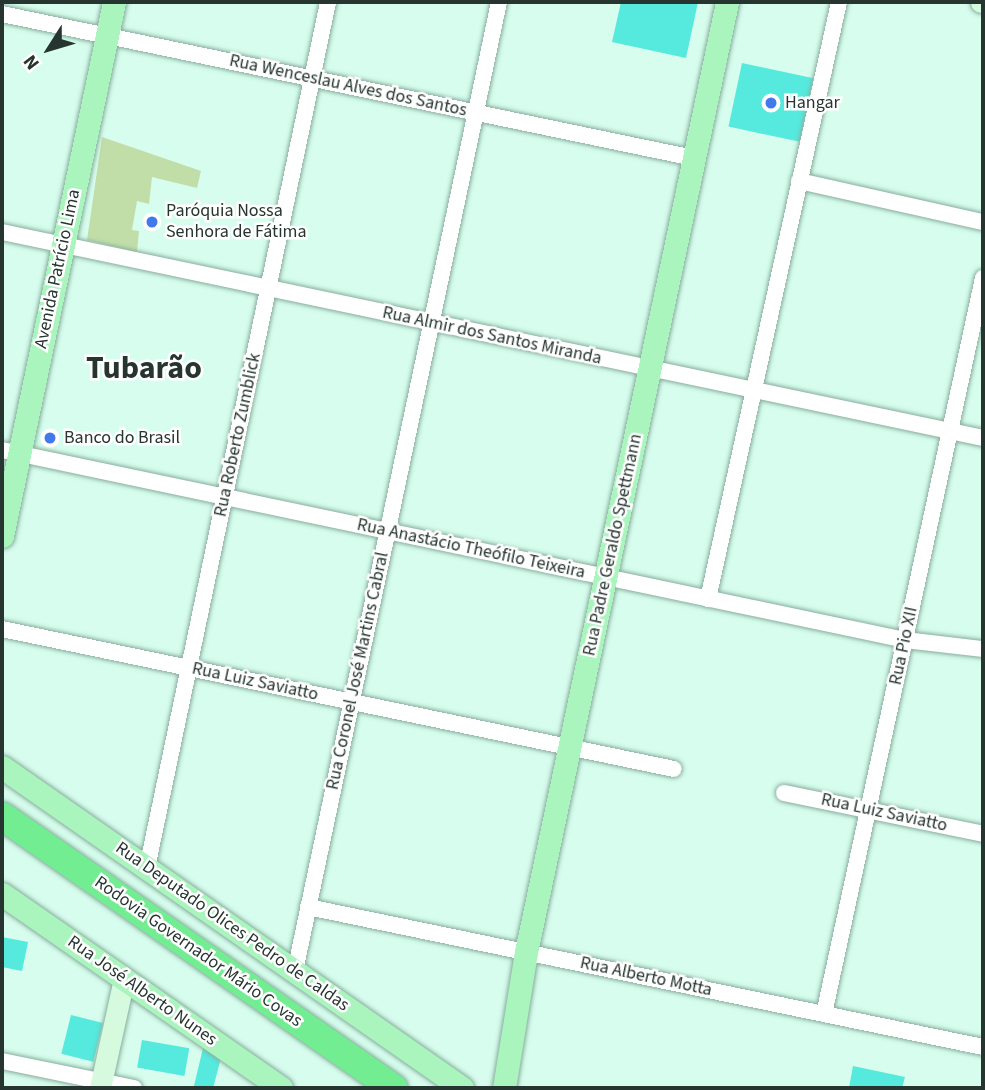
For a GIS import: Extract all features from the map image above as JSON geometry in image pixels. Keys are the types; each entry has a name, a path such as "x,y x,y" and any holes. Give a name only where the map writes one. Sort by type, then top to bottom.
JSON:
{"highway":[{"name":"Rodovia Governador Mário Covas","path":"2,817 394,1088"},
{"name":"Rodovia Governador Mário Covas","path":"2,839 363,1088"}],"main road":[{"name":"Avenida Patrício Lima","path":"2,536 10,452 63,245 114,2"},
{"name":"Rua Padre Geraldo Spettmann","path":"504,1088 526,952 727,2"},
{"name":"Rua Deputado Olices Pedro de Caldas","path":"2,767 462,1088"},
{"name":"Rua José Alberto Nunes","path":"2,894 276,1086"}],"street":[{"name":"Rua Roberto Zumblick","path":"147,868 328,2"},
{"name":"Rua Coronel José Martins Cabral","path":"295,971 499,2"},
{"path":"708,598 839,2"},
{"name":"Rua Wenceslau Alves dos Santos","path":"2,13 694,158"},
{"path":"799,181 983,222"},
{"name":"Rua Almir dos Santos Miranda","path":"2,232 983,438"},
{"name":"Rua Pio XII","path":"824,1014 983,278"},
{"name":"Rua Anastácio Theófilo Teixeira","path":"10,452 905,640 983,649"},
{"name":"Rua Luiz Saviatto","path":"2,629 674,769"},
{"name":"Rua Luiz Saviatto","path":"784,793 983,834"},
{"name":"Rua Alberto Motta","path":"308,907 983,1047"},
{"path":"101,1085 124,979"},
{"path":"2,1061 101,1085 134,1088"}],"green space":[{"path":"102,137 201,171 197,188 152,177 149,204 137,201 132,230 139,231 137,252 87,240"}],"building":[{"path":"621,2 698,2 686,58 612,42"},
{"name":"Hangar","path":"742,63 813,78 800,142 728,127"},
{"path":"2,937 28,942 22,971 2,967"},
{"path":"71,1015 103,1023 93,1062 61,1054"},
{"path":"142,1040 189,1048 184,1076 137,1068"},
{"path":"203,1048 221,1058 213,1088 194,1086"},
{"path":"853,1066 905,1077 902,1088 849,1088"}],"place":[{"name":"Hangar","path":"771,103"},
{"name":"Paróquia Nossa Senhora de Fátima","path":"152,222"},
{"name":"Banco do Brasil","path":"50,438"}],"district":[{"name":"Tubarão","path":"144,368"}]}
